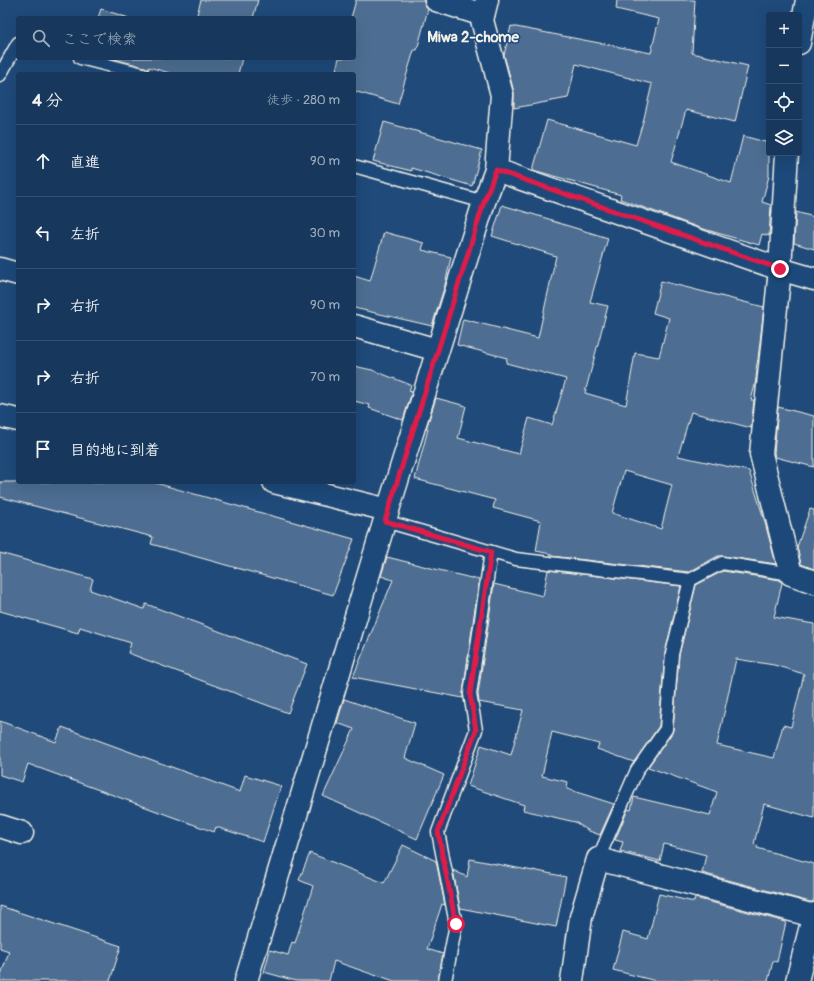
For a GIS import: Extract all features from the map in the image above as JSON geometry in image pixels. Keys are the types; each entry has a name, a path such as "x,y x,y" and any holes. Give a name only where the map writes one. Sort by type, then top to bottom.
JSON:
{"street":[{"path":"246,981 386,515 484,202 496,170 502,95 482,20 485,7 436,0"},
{"path":"802,25 806,0"},
{"path":"787,156 780,269 761,454 791,574 814,582"},
{"path":"496,170 780,269 814,279"},
{"path":"0,270 16,274"},
{"path":"356,327 437,350"},
{"path":"0,416 16,420"},
{"path":"281,484 386,515"},
{"path":"0,826 22,833"},
{"path":"572,981 581,917 598,859 814,915 797,981"}],"lane":[{"path":"0,75 16,47"},
{"path":"88,60 135,72"},
{"path":"356,167 484,202"},
{"path":"386,515 491,552 516,559 690,580 722,563 791,574"},
{"path":"445,981 456,924 438,832 476,730 470,694 491,552"},
{"path":"598,859 637,770 666,729 672,654 690,580"}],"building":[{"path":"201,0 258,0 254,16 197,16"},
{"path":"356,0 424,0 424,3 428,9 417,50 414,50 398,104 356,92 356,72 336,72 338,60 356,60 356,16 352,16"},
{"path":"617,0 695,0 692,53 748,66 735,122 686,110 671,162 731,183 743,136 766,142 766,156 769,156 769,176 762,202 771,205 769,236 762,234 759,245 700,228 620,199 621,195 533,170 547,120 636,145 652,84 576,64 568,98 514,108 514,92 504,55 511,26 651,53 659,19 616,9"},
{"path":"101,9 123,16 99,16"},
{"path":"119,60 242,60 238,72 166,72"},
{"path":"384,122 482,150 472,186 411,168 411,171 373,161"},
{"path":"502,205 608,238 590,302 608,306 585,393 626,405 635,353 659,357 669,318 653,313 661,281 764,307 755,385 751,400 754,400 751,428 691,412 678,456 749,471 776,564 718,556 689,572 551,556 551,554 536,551 541,521 493,508 495,500 415,479 428,429 426,429 436,398 466,406 458,438 519,454 529,418 552,425 566,379 506,363 507,358 457,345 463,319 538,338 556,256 492,236","holes":["624,471 672,485 661,529 612,513"]},
{"path":"796,212 814,217 814,249 794,243"},
{"path":"384,232 424,243 422,250 451,257 445,285 432,326 356,308 356,277 370,281"},
{"path":"356,366 372,370 411,385 409,391 412,392 403,420 369,408 370,405 356,402"},
{"path":"778,407 814,416 814,467 775,457 774,453"},
{"path":"0,482 16,482 16,484 159,484 354,539 333,595 151,544 153,537 0,497"},
{"path":"810,509 814,510 814,569 801,564 797,547"},
{"path":"0,553 93,579 90,590 144,609 146,604 307,664 288,713 128,653 131,643 80,627 78,633 0,611"},
{"path":"387,557 479,580 463,698 353,677 393,580 381,576"},
{"path":"548,570 681,586 665,653 659,726 634,762 597,749 599,744 552,732 542,776 568,782 567,789 614,804 600,835 589,831 575,822 523,810 524,805 468,786 481,745 511,755 523,710 479,702 478,694 494,584 543,596"},
{"path":"723,571 780,580 782,583 774,617 814,624 814,818 764,804 754,844 758,846 757,848 814,864 813,902 702,873 706,855 664,844 660,861 620,851 623,842 615,840 628,809 631,810 634,797 710,815 717,792 648,767 673,730 679,655 696,585","holes":["736,659 774,665 804,674 791,727 783,725 774,758 717,745"]},
{"path":"344,699 415,723 405,758 444,775 417,839 323,796 354,729 337,723"},
{"path":"0,721 56,742 62,727 240,792 245,775 281,786 263,842 216,827 214,832 28,764 22,782 0,775"},
{"path":"403,845 436,861 445,905 442,904 427,949 443,954 438,981 394,981 334,961 329,981 296,981 264,972 270,950 288,955 292,942 295,943 313,886 299,880 310,853 384,883"},
{"path":"470,859 566,877 556,927 460,908 453,870 467,877"},
{"path":"659,894 694,902 695,898 786,922 777,962 773,961 768,981 656,981 613,970 623,932 648,939"},
{"path":"0,906 121,946 110,981 0,981 9,951 0,948"}],"district":[{"name":"Miwa 2-chome","path":"473,37"}],"route":[{"path":"456,924 438,832 476,730 470,694 491,552 385,521 437,350 484,202 496,170 780,269"}]}
